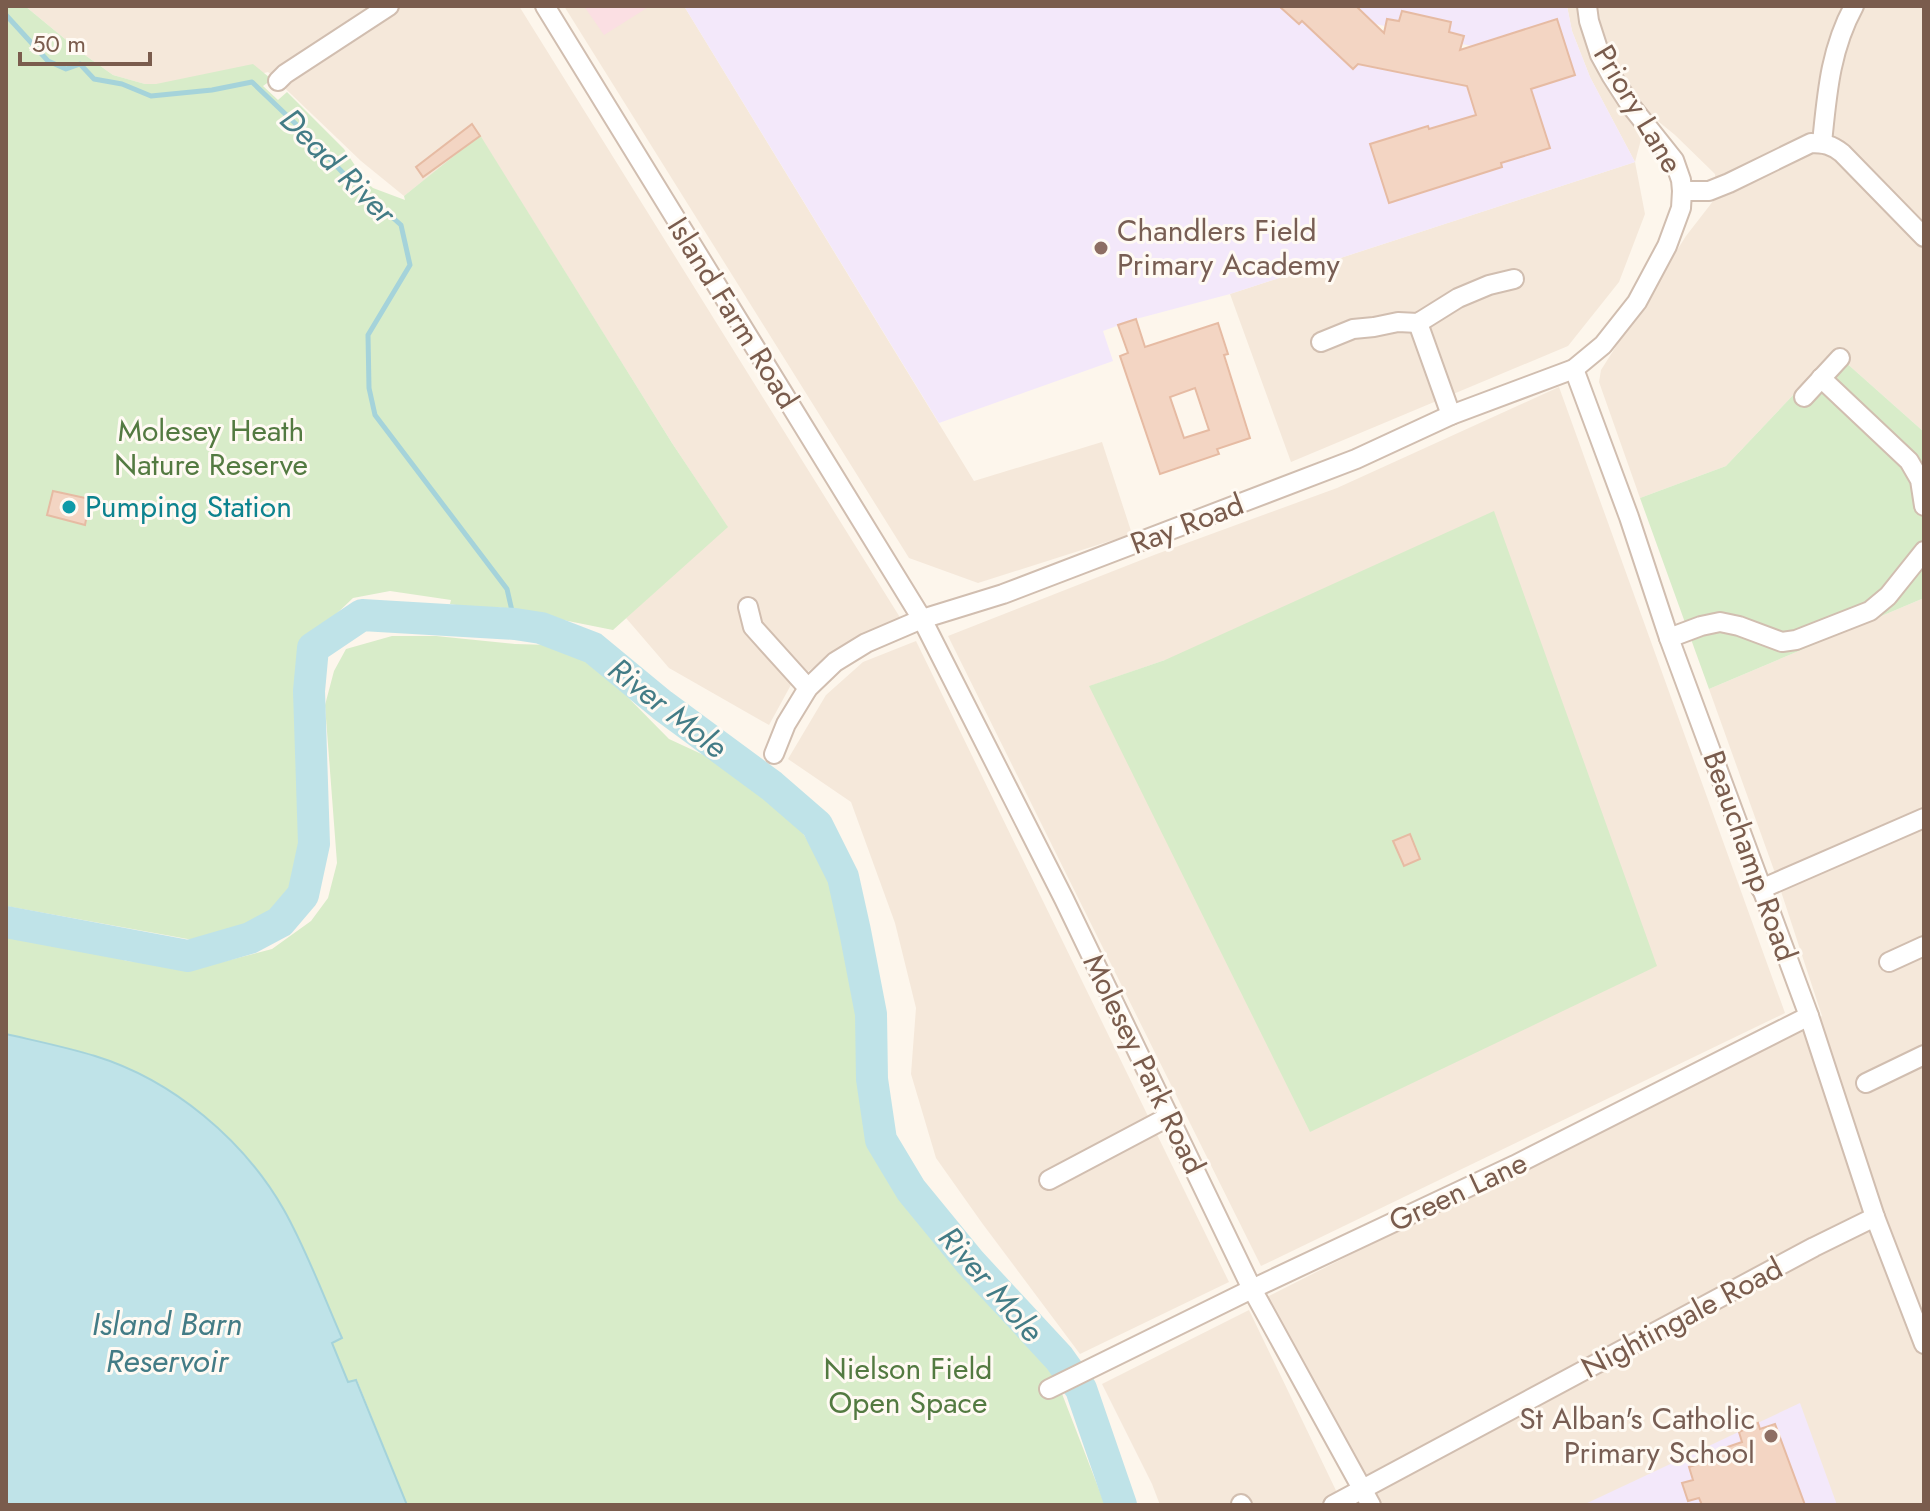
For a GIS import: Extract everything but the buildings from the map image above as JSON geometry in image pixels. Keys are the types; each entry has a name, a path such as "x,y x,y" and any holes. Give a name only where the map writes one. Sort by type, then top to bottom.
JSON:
{"street":[{"path":"278,81 389,6"},
{"name":"Island Farm Road","path":"545,6 922,619"},
{"name":"Priory Lane","path":"1574,369 1603,345 1637,302 1667,246 1681,208 1682,191 1674,160 1631,106 1600,55 1587,6"},
{"path":"1822,143 1835,47 1854,6"},
{"path":"1682,191 1709,191 1811,143 1822,143 1842,153 1924,237"},
{"path":"1321,342 1353,329 1398,322 1418,323 1458,298 1514,279"},
{"path":"1418,323 1451,415"},
{"path":"1804,397 1840,358"},
{"name":"Ray Road","path":"774,754 786,724 808,688 835,662 866,643 922,619 1003,594 1313,476 1451,415 1574,369"},
{"name":"Beauchamp Road","path":"1574,369 1629,517 1669,638 1809,1016 1875,1217 1917,1302 1924,1344"},
{"path":"1821,378 1909,461 1920,480 1924,506"},
{"path":"1669,638 1720,622 1782,642 1796,640 1870,611 1888,596 1924,551"},
{"path":"748,607 753,627 808,688"},
{"name":"Molesey Park Road","path":"922,619 1064,899 1252,1289 1367,1497"},
{"path":"1761,889 1923,820"},
{"path":"1889,962 1924,946"},
{"name":"Green Lane","path":"1054,1387 1515,1165 1809,1016"},
{"path":"1866,1083 1924,1055"},
{"path":"1049,1180 1170,1116"},
{"name":"Nightingale Road","path":"1333,1505 1367,1497 1814,1247 1875,1217"}],"shaded area":[{"path":"25,6 519,6 901,619 850,641 792,683 769,725 669,668 626,618 727,526 480,136 404,196 361,161 268,72 192,91 145,84 113,75"},
{"path":"564,6 684,6 974,481 1102,442 1132,534 978,583 909,558"},
{"path":"584,6 650,6 604,35"},
{"name":"Chandlers Field Primary Academy","path":"684,6 1279,6 1298,24 1302,21 1358,64 1469,87 1476,115 1371,144 1389,203 1502,167 1501,163 1550,147 1527,76 1551,82 1575,75 1557,19 1472,46 1462,44 1463,36 1449,32 1450,22 1402,11 1399,21 1387,19 1385,26 1375,24 1356,6 1567,6 1572,31 1590,77 1635,162 1230,294 1103,331 1113,361 939,423"},
{"path":"1567,6 1924,6 1924,432 1834,352 1726,466 1640,498 1599,382 1601,370 1686,236 1717,196 1715,174 1648,113 1635,162 1590,77 1572,31"},
{"path":"1635,162 1645,214 1619,282 1568,346 1291,462 1230,294"},
{"path":"1559,387 1785,1013 1261,1266 948,636 1154,555 1337,488","holes":["1165,660 1311,1132 1090,686"]},
{"path":"1924,598 1924,1505 1379,1505 1267,1297 1822,1016 1709,689"},
{"path":"916,641 1229,1282 1080,1354 936,1158 911,1074 916,1008 895,923 851,802 788,759 826,695 863,662"},
{"path":"1249,1310 1343,1505 1160,1505 1102,1384"},
{"name":"St Alban's Catholic Primary School","path":"1800,1403 1837,1505 1583,1505"}],"green space":[{"name":"Molesey Heath Nature Reserve","path":"6,6 25,6 113,75 145,84 253,64 270,78 263,86 278,100 287,92 344,149 366,182 373,188 405,200 404,196 480,135 672,443 728,527 613,630 498,607 498,612 450,604 451,600 390,591 353,598 308,641 302,662 296,728 305,837 290,899 250,929 193,940 6,906"},
{"path":"1834,352 1924,432 1924,598 1709,689 1640,498 1726,466"},
{"path":"1494,511 1657,966 1310,1132 1089,686 1165,660"},
{"name":"Nielson Field Open Space","path":"392,636 436,636 550,645 579,653 598,667 669,739 723,764 801,830 825,869 842,921 860,1004 859,1096 881,1169 920,1210 1047,1367 1059,1386 1105,1505 407,1505 357,1380 348,1383 332,1342 341,1338 253,1164 201,1114 141,1075 96,1056 6,1034 6,936 79,946 127,961 179,965 222,962 272,949 311,921 328,898 337,863 325,705 334,671 346,649"}],"water":[{"name":"Island Barn Reservoir","path":"6,1034 95,1056 152,1080 204,1116 249,1160 284,1210 307,1257 342,1338 332,1343 348,1382 356,1380 407,1505 6,1505"}],"waterway":[{"name":"Dead River","path":"6,15 48,61 66,69 80,64 94,79 122,84 151,96 212,90 252,82 346,176 401,225 410,265 368,335 369,388 375,415 507,589 515,624"},
{"name":"River Mole","path":"6,922 188,956 250,938 280,922 303,895 314,844 309,691 313,648 362,615 515,624 541,628 593,648 662,705 772,786 817,825 843,877 855,931 871,1014 872,1079 881,1140 911,1190 970,1262 1059,1358 1081,1389 1121,1505"}],"place":[{"name":"Chandlers Field Primary Academy","path":"1101,248"},
{"name":"Pumping Station","path":"69,507"},
{"name":"St Alban's Catholic Primary School","path":"1771,1436"}]}
